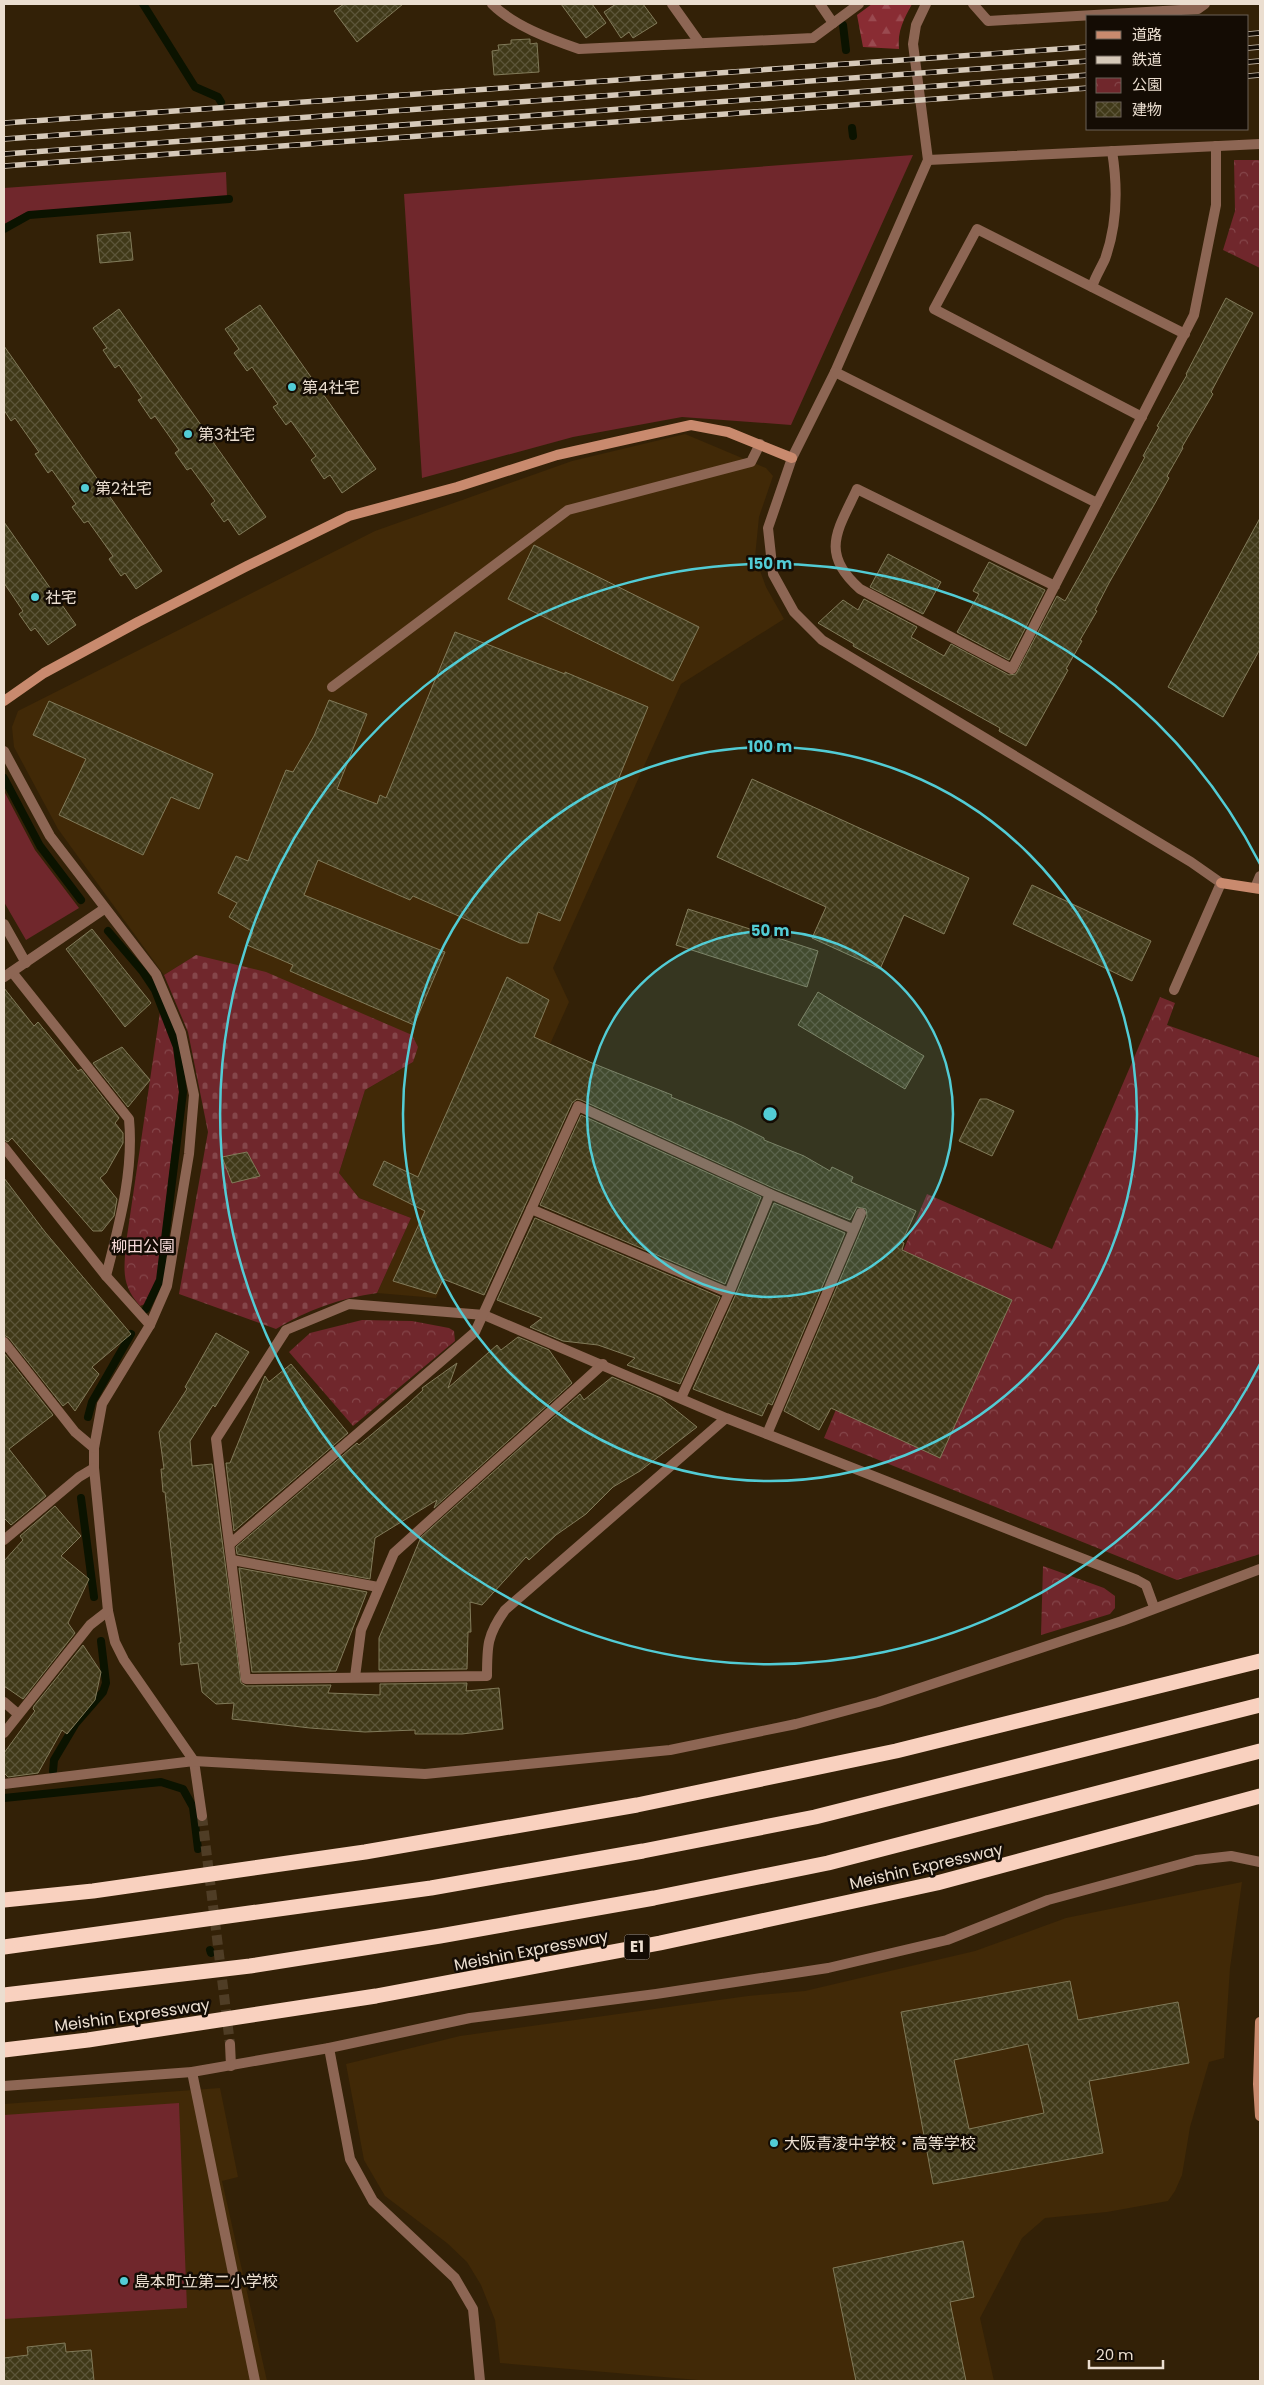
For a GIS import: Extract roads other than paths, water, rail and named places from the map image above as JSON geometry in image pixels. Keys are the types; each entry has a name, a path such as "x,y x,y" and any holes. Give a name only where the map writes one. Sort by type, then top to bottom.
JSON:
{"highway":[{"path":"4,1900 93,1891 365,1852 637,1805 896,1751 1260,1661"},
{"path":"4,1947 421,1890 643,1851 815,1816 1260,1705"},
{"name":"Meishin Expressway","path":"4,1995 250,1966 440,1936 654,1898 828,1863 1260,1751"},
{"name":"Meishin Expressway","path":"4,2050 88,2040 376,1996 660,1943 937,1884 1260,1796"}],"street":[{"path":"492,4 522,24 554,40 580,49 813,38 859,4"},
{"path":"672,4 699,42"},
{"path":"820,4 833,23"},
{"path":"926,4 916,25 913,44 928,160 835,372 792,458 768,528 773,574 794,612 822,640 1191,862 1221,883 1258,889 1260,876"},
{"path":"973,4 988,21 1086,15"},
{"path":"1093,15 1198,9 1205,4"},
{"path":"928,160 1260,144"},
{"path":"1055,586 857,489 836,534 835,554 846,577 860,589 1012,669 1055,586 1097,504 1185,334 1194,315 1216,205 1216,146"},
{"path":"1092,287 1110,241 1116,207 1117,181 1112,151"},
{"path":"1142,417 934,309 977,229 1185,334"},
{"path":"835,372 1097,504"},
{"path":"4,702 44,673 138,622 349,516 457,487 557,455 691,425 728,432 792,458"},
{"path":"332,687 568,510 751,462 760,444"},
{"path":"4,751 50,836 104,909 156,974 182,1033 194,1095 189,1154 167,1286 150,1325 102,1404 94,1448 94,1468 108,1611 115,1642 124,1660 194,1761 202,1816"},
{"path":"1174,990 1221,883"},
{"path":"104,909 8,975 129,1119 131,1139 124,1203 106,1276"},
{"path":"4,924 26,963"},
{"path":"230,1544 475,1332 578,1106 770,1194 853,1229"},
{"path":"4,1147 106,1276 150,1325"},
{"path":"682,1398 730,1293 770,1194"},
{"path":"531,1209 730,1293"},
{"path":"767,1434 860,1213"},
{"path":"726,1418 505,1610 493,1627 487,1650 487,1676 246,1679 216,1439 286,1330 349,1304 484,1315 603,1364 726,1418 1137,1580 1146,1585 1154,1607"},
{"path":"4,1342 75,1432 94,1448"},
{"path":"355,1677 361,1630 394,1553 603,1364"},
{"path":"5,1537 79,1476 94,1468"},
{"path":"232,1560 378,1587"},
{"path":"4,1784 194,1761 425,1774 670,1750 796,1724 878,1702 1122,1621 1154,1607 1260,1569"},
{"path":"4,1733 90,1625 108,1611"},
{"path":"4,1702 18,1714"},
{"path":"4,2086 192,2072 329,2048 470,2018 656,1994 828,1968 947,1940 1048,1900 1196,1860 1231,1856 1260,1862"},
{"path":"1260,2022 1258,2084 1260,2116"},
{"path":"230,2044 232,2066"},
{"path":"329,2048 350,2159 373,2201 455,2278 473,2309 480,2381"},
{"path":"192,2072 255,2381"}],"waterway":[{"path":"143,4 195,87 218,97 221,102"},
{"path":"843,25 846,50"},
{"path":"852,128 853,136"},
{"path":"4,229 29,215 229,199"},
{"path":"4,778 40,846 81,900"},
{"path":"108,931 143,972 155,990 177,1047 183,1092 160,1280 146,1309"},
{"path":"88,1417 92,1402 131,1334"},
{"path":"81,1498 94,1597"},
{"path":"53,1771 54,1760 76,1723 103,1692 106,1683 101,1641"},
{"path":"4,1798 161,1782 183,1789 193,1807 198,1849"}],"tunnel":[{"path":"202,1816 230,2044"}],"railway":[{"path":"1249,34 1260,33"},
{"path":"4,123 1086,47"},
{"path":"1249,48 1260,47"},
{"path":"4,139 1086,61"},
{"path":"1249,62 1260,61"},
{"path":"4,154 1086,75"},
{"path":"1249,76 1260,75"},
{"path":"4,166 1086,88"}],"place":[{"name":"第4社宅","path":"292,387"},
{"name":"第3社宅","path":"188,434"},
{"name":"第2社宅","path":"85,488"},
{"name":"社宅","path":"35,597"},
{"name":"大阪青凌中学校・高等学校","path":"774,2143"},
{"name":"島本町立第二小学校","path":"124,2281"}],"park label":[{"name":"柳田公園","path":"143,1246"}]}
